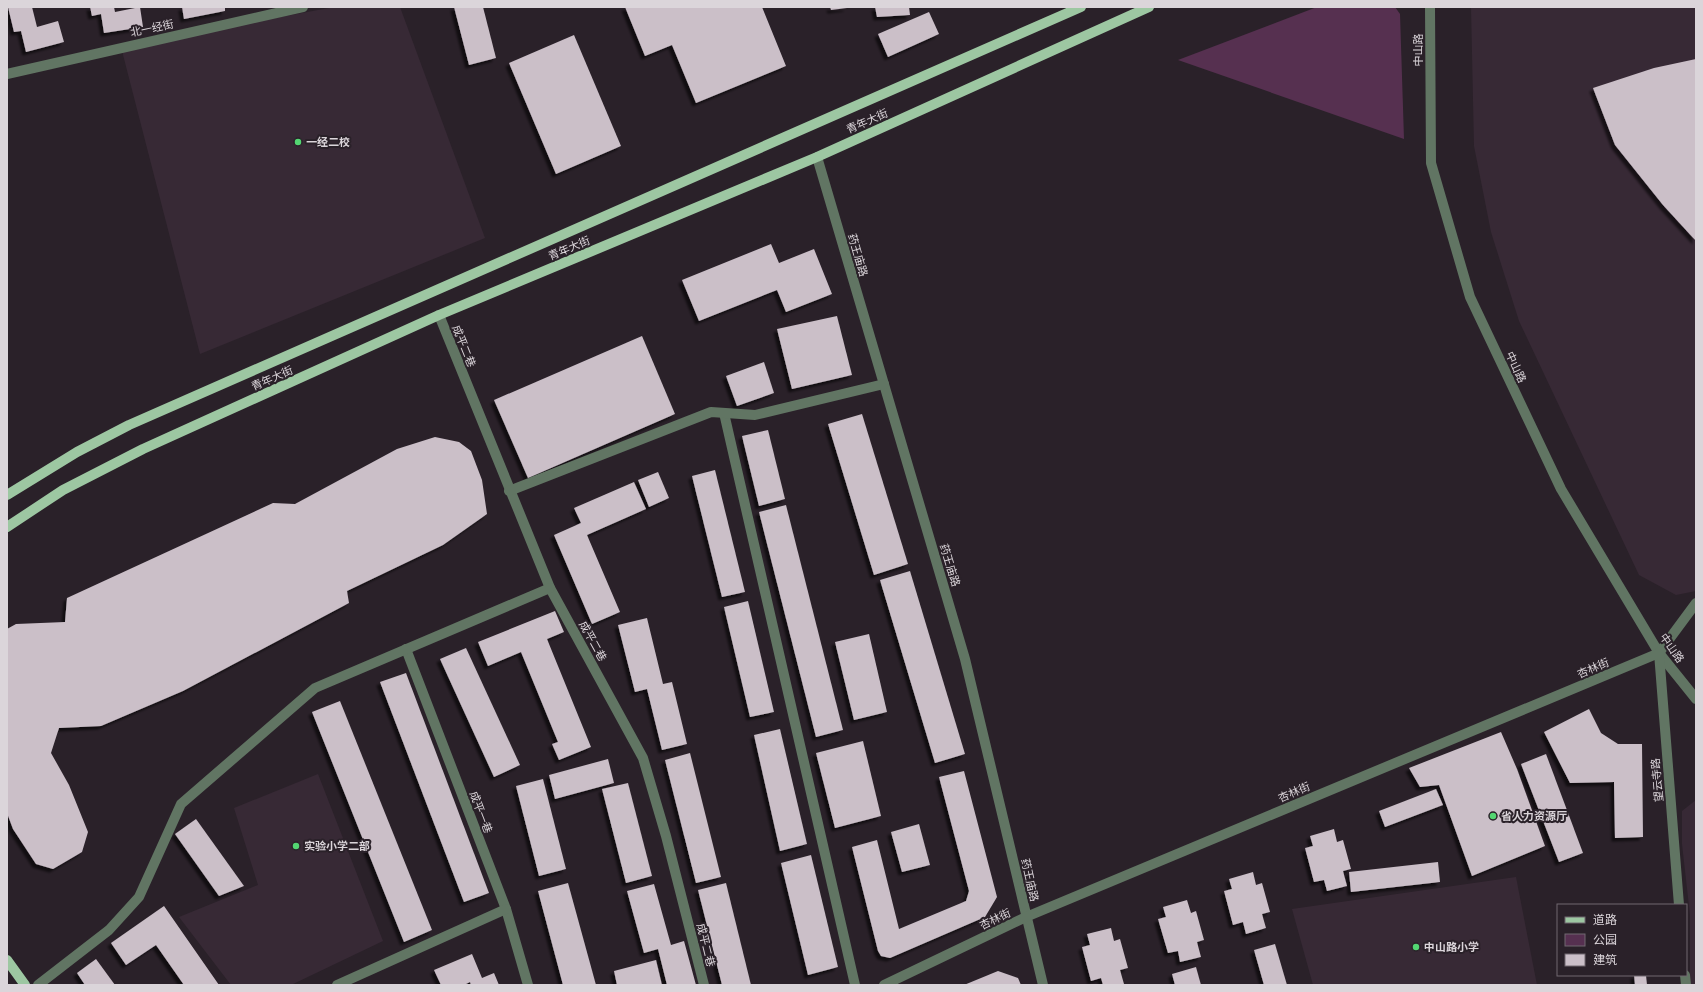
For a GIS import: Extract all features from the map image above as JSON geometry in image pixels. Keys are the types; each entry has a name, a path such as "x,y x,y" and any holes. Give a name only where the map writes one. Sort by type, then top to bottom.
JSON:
{"main road":[{"name":"青年大街","path":"7,495 77,452 129,424 1081,7"},
{"name":"青年大街","path":"7,527 63,490 143,449 439,315 818,157 1149,7"},
{"path":"7,960 25,985"}],"street":[{"name":"北一经街","path":"7,74 303,7"},
{"name":"中山路","path":"1430,7 1431,163 1470,297 1561,489 1659,653 1696,699"},
{"name":"药王庙路","path":"818,157 965,659 1043,985"},
{"name":"成平二巷","path":"439,315 509,491 550,588 643,758 666,836 704,985"},
{"path":"509,491 711,412 755,415 884,384"},
{"path":"724,413 855,985"},
{"path":"38,985 109,930 139,897 181,804 315,688 550,588"},
{"path":"1659,653 1696,603"},
{"name":"成平一巷","path":"406,650 506,909 528,985"},
{"name":"望云寺路","path":"1659,653 1680,904"},
{"name":"杏林街","path":"884,985 1026,917 1659,653"},
{"path":"337,985 506,909"}],"shaded area":[{"name":"一经二校","path":"334,7 400,7 485,238 200,354 121,47"},
{"path":"1471,7 1696,7 1696,591 1676,595 1639,575 1519,321 1491,232 1474,146"},
{"name":"实验小学二部","path":"318,774 383,941 291,985 231,985 179,917 258,885 234,808"},
{"path":"1696,800 1696,985 1690,985 1690,915 1682,844 1682,811"},
{"name":"中山路小学","path":"1516,877 1537,985 1313,985 1292,909"}],"green space":[{"path":"1317,7 1395,7 1400,14 1404,139 1178,60"}],"building":[{"path":"8,7 32,7 37,27 58,21 64,42 26,52 21,31 14,32"},
{"path":"90,7 114,7 115,12 140,7 143,27 104,33 101,14 92,16"},
{"path":"182,7 225,7 225,11 184,19"},
{"path":"454,7 483,7 496,58 469,65"},
{"path":"625,7 762,7 786,66 696,103 672,45 645,56"},
{"path":"830,7 847,7 847,8 831,10"},
{"path":"875,7 909,7 910,15 877,17"},
{"path":"929,12 939,34 888,57 878,34"},
{"path":"574,35 621,146 556,174 509,63"},
{"path":"1696,59 1696,241 1663,205 1615,145 1593,88 1654,68"},
{"path":"771,244 779,263 814,249 832,294 786,312 777,290 699,321 682,280"},
{"path":"837,316 852,375 792,389 777,329"},
{"path":"642,336 675,414 528,478 494,400"},
{"path":"764,362 774,393 737,406 726,376"},
{"path":"862,414 908,564 874,575 828,424"},
{"path":"768,430 785,499 759,506 742,436"},
{"path":"435,437 459,442 471,451 482,480 487,514 443,545 347,591 349,603 183,691 101,726 59,728 51,753 69,785 88,832 82,852 53,869 36,864 13,829 7,813 7,629 16,624 65,622 67,598 273,503 295,504 397,449"},
{"path":"715,470 745,592 722,597 692,476"},
{"path":"658,472 669,498 649,507 638,480"},
{"path":"634,482 646,509 587,535 620,612 592,624 554,535 581,523 574,508"},
{"path":"786,505 843,730 816,737 759,512"},
{"path":"910,571 965,754 935,763 880,580"},
{"path":"748,601 774,712 750,717 724,607"},
{"path":"555,611 564,632 547,639 591,747 559,760 552,744 558,742 521,652 488,666 478,642"},
{"path":"647,618 663,684 672,682 687,744 662,750 647,689 635,692 618,625"},
{"path":"869,634 887,712 854,720 835,642"},
{"path":"466,648 520,765 494,777 440,659"},
{"path":"406,673 489,893 464,902 380,682"},
{"path":"340,701 432,930 404,942 312,712"},
{"path":"1589,709 1601,733 1618,744 1642,744 1643,837 1615,838 1614,782 1570,783 1544,732"},
{"path":"780,729 807,844 780,851 754,735"},
{"name":"省人力资源厅","path":"1501,732 1517,769 1545,846 1472,876 1439,785 1420,787 1409,768"},
{"path":"863,741 881,816 835,828 816,753"},
{"path":"690,753 721,877 696,883 665,760"},
{"path":"1546,754 1583,853 1559,862 1521,764"},
{"path":"608,759 614,783 555,799 549,775"},
{"path":"964,771 997,897 985,917 890,958 881,956 878,951 852,847 877,840 899,929 966,901 969,891 939,777"},
{"path":"543,779 566,869 539,876 516,786"},
{"path":"628,783 652,876 626,883 602,789"},
{"path":"1436,789 1443,805 1385,827 1379,811"},
{"path":"196,819 244,886 219,896 175,834"},
{"path":"919,824 930,865 902,872 891,832"},
{"path":"1334,829 1337,842 1343,840 1351,869 1343,871 1347,886 1327,891 1324,880 1314,882 1305,848 1313,846 1310,836"},
{"path":"811,855 838,967 808,975 781,863"},
{"path":"1438,862 1440,882 1351,892 1349,872"},
{"path":"1253,872 1256,885 1262,883 1270,912 1262,914 1266,928 1246,934 1243,922 1233,925 1224,891 1232,889 1229,879"},
{"path":"568,883 596,985 563,985 538,891"},
{"path":"726,883 751,985 722,985 698,890"},
{"path":"654,884 671,945 684,941 696,985 667,985 658,949 644,953 627,891"},
{"path":"1187,900 1191,913 1196,911 1204,940 1197,942 1201,957 1180,962 1178,951 1168,953 1158,919 1166,917 1163,907"},
{"path":"164,906 219,985 184,985 156,945 126,965 111,943"},
{"path":"1111,928 1114,941 1120,939 1128,968 1120,970 1124,984 1121,985 1103,985 1101,978 1091,981 1082,947 1090,945 1087,934"},
{"path":"1275,944 1287,985 1264,985 1254,950"},
{"path":"472,954 482,978 494,973 499,985 471,985 470,982 464,985 441,985 434,970"},
{"path":"96,959 115,985 85,985 77,973"},
{"path":"656,960 662,985 617,985 614,971"},
{"path":"1196,967 1201,985 1175,985 1172,974"},
{"path":"998,971 1018,978 1021,985 964,985"},
{"path":"1634,976 1646,976 1647,985 1635,985"}],"place":[{"name":"一经二校","path":"298,142"},
{"name":"省人力资源厅","path":"1493,816"},
{"name":"实验小学二部","path":"296,846"},
{"name":"中山路小学","path":"1416,947"}]}
